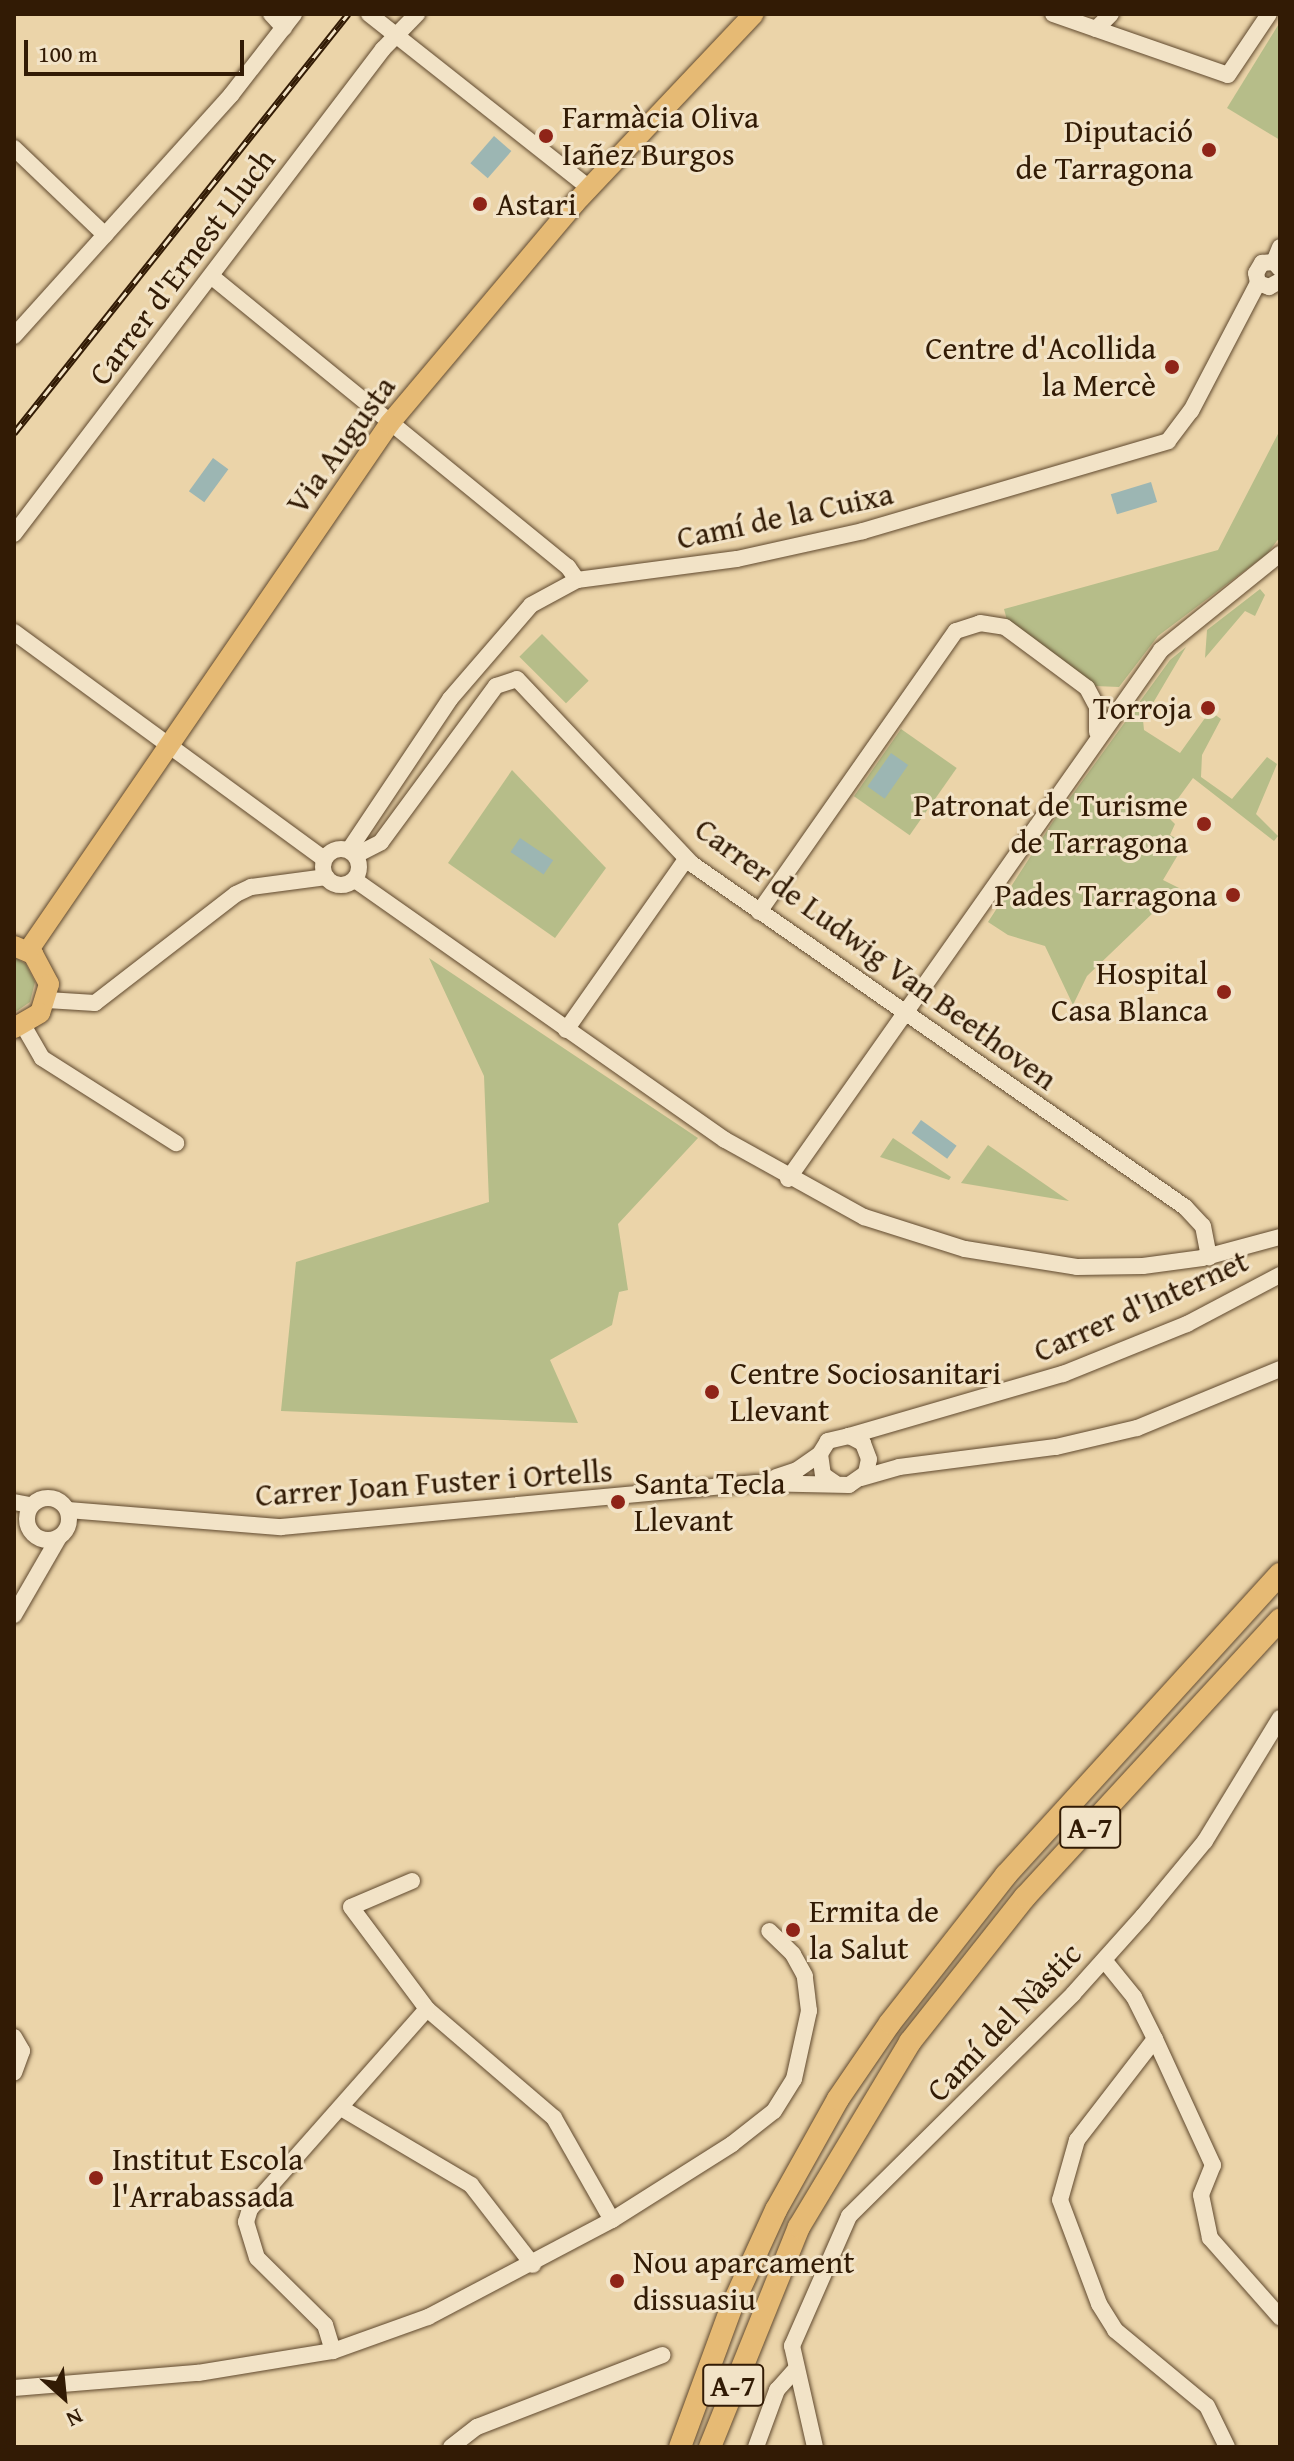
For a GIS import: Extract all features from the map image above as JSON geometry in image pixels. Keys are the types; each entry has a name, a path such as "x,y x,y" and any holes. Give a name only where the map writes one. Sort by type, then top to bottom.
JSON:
{"highway":[{"name":"A-7","path":"680,2447 732,2306 776,2210 838,2099 890,2023 1006,1875 1280,1574"},
{"name":"A-7","path":"710,2447 757,2323 799,2227 857,2123 918,2031 1025,1897 1280,1620"},
{"path":"722,2447 757,2323"}],"main road":[{"name":"Via Augusta","path":"21,948 169,744 390,423 589,188 754,14"},
{"path":"19,1027 47,1000 47,975 21,948"}],"street":[{"path":"14,336 289,21 271,14"},
{"path":"369,14 589,188"},
{"name":"Carrer d'Ernest Lluch","path":"14,534 383,49 417,14"},
{"path":"1053,14 1228,75 1269,14"},
{"path":"1096,29 1111,14"},
{"path":"14,148 105,235"},
{"name":"Camí de la Cuixa","path":"352,852 450,699 531,605 577,580 737,559 919,516 1168,441 1273,285 1257,268 1278,259"},
{"path":"211,276 568,567 577,580"},
{"path":"788,1179 906,1014 1096,736 1161,650 1280,554"},
{"path":"759,912 956,631 980,623 1005,627 1068,673 1087,688 1097,707 1096,736"},
{"path":"14,632 324,859 326,877"},
{"name":"Carrer de Ludwig Van Beethoven","path":"352,852 381,842 496,686 517,679 686,859 1185,1207 1203,1226 1209,1257"},
{"path":"47,1000 95,1003 236,894 251,887 326,877 340,885 355,880 360,868 352,852 337,848 324,859"},
{"path":"566,1030 686,859"},
{"path":"355,880 566,1030 788,1179 920,1238 1008,1257 1077,1267 1143,1266 1209,1257 1280,1237"},
{"path":"19,1027 42,1058 176,1143"},
{"name":"Carrer d'Internet","path":"860,1444 885,1426 1063,1374 1187,1324 1280,1275"},
{"path":"899,1467 860,1444 828,1441 820,1454 823,1475 835,1483 899,1467 1056,1447 1137,1428 1280,1369"},
{"path":"860,1444 861,1478"},
{"name":"Carrer Joan Fuster i Ortells","path":"756,1483 797,1470 820,1454"},
{"name":"Carrer Joan Fuster i Ortells","path":"68,1510 281,1527 756,1483 835,1483"},
{"path":"14,1615 69,1525 68,1510 51,1497 22,1504 31,1532 41,1539 59,1537"},
{"name":"Camí del Nàstic","path":"795,2370 792,2346 849,2216 1104,1960 1205,1841 1280,1718"},
{"path":"412,1881 351,1907 427,2009 554,2118 612,2220"},
{"path":"14,2388 198,2373 333,2351 428,2317 533,2265 612,2220 732,2144 774,2111 794,2079 809,2011 805,1976 793,1954 769,1931"},
{"path":"1104,1960 1134,1997 1213,2165 1201,2195 1210,2238 1280,2317"},
{"path":"333,2351 325,2325 257,2258 246,2222 250,2209 427,2009"},
{"path":"14,2037 22,2051 14,2073"},
{"path":"1155,2039 1077,2140 1060,2200 1099,2304 1115,2330 1207,2406 1227,2447"},
{"path":"341,2108 471,2185 533,2265"},
{"path":"451,2447 477,2427 663,2355"},
{"path":"756,2447 777,2390 795,2370"},
{"path":"795,2370 815,2447"}],"green space":[{"path":"1280,22 1280,140 1227,108"},
{"path":"1280,430 1280,537 1267,554 1158,636 1119,687 1095,686 1008,624 1004,609 1218,550"},
{"path":"1260,589 1265,595 1255,616 1245,611 1205,658 1207,630"},
{"path":"542,634 589,681 566,703 519,657"},
{"path":"1186,647 1143,720 1144,730 1180,753 1210,711 1221,719 1202,755 1201,777 1232,799 1267,757 1277,764 1256,814 1278,836 1274,841 1193,778 1166,815 1175,824 1170,835 1185,843 1163,880 1179,888 1087,976 1073,1005 1045,946 1008,935 988,922 1054,820 1170,660"},
{"path":"901,729 957,768 910,835 854,796"},
{"path":"512,770 606,868 555,938 448,863"},
{"path":"14,957 26,964 35,982 30,1002 14,1013"},
{"path":"429,958 698,1138 618,1224 628,1290 619,1292 612,1325 550,1360 578,1423 281,1411 296,1262 489,1202 484,1076"},
{"path":"893,1138 951,1177 949,1180 880,1157"},
{"path":"988,1145 1069,1201 961,1183"}],"water":[{"path":"494,136 511,151 488,178 470,163"},
{"path":"213,458 228,469 204,502 189,491"},
{"path":"1151,482 1157,502 1117,514 1111,494"},
{"path":"891,753 908,765 885,799 867,787"},
{"path":"520,838 553,860 544,874 510,852"},
{"path":"921,1120 957,1146 947,1159 912,1133"}],"railway":[{"path":"14,433 348,14"}],"place":[{"name":"Farmàcia Oliva Iañez Burgos","path":"546,136"},
{"name":"Diputació de Tarragona","path":"1209,150"},
{"name":"Astari","path":"480,204"},
{"name":"Centre d'Acollida la Mercè","path":"1172,367"},
{"name":"Torroja","path":"1208,708"},
{"name":"Patronat de Turisme de Tarragona","path":"1204,824"},
{"name":"Pades Tarragona","path":"1233,895"},
{"name":"Hospital Casa Blanca","path":"1224,992"},
{"name":"Centre Sociosanitari Llevant","path":"712,1392"},
{"name":"Santa Tecla Llevant","path":"618,1502"},
{"name":"Ermita de la Salut","path":"793,1930"},
{"name":"Institut Escola l'Arrabassada","path":"96,2178"},
{"name":"Nou aparcament dissuasiu","path":"617,2281"}]}
